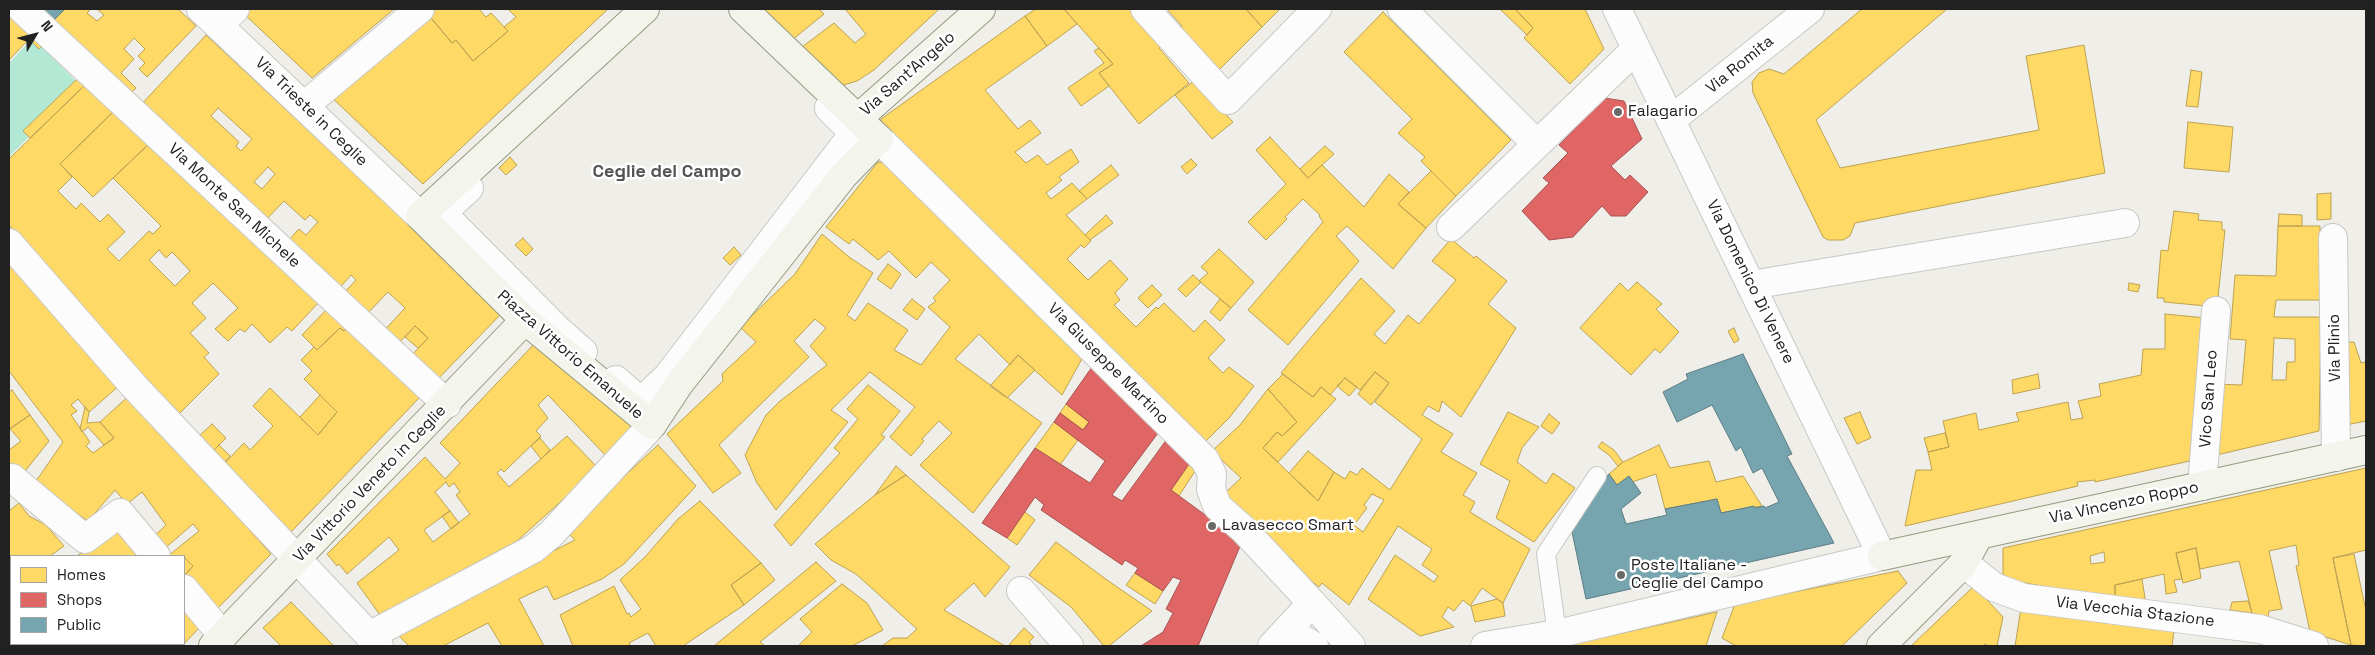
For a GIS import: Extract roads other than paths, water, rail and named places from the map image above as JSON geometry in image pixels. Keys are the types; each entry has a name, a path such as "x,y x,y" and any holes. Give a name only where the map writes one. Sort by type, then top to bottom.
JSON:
{"street":[{"name":"Via Monte San Michele","path":"22,9 447,404"},
{"path":"304,106 420,9"},
{"path":"420,216 645,9"},
{"path":"660,9 442,213 558,330 641,402 668,376 854,133 732,9"},
{"path":"743,9 879,139"},
{"name":"Via Sant'Angelo","path":"856,119 981,9"},
{"path":"1145,9 1228,100 1317,9"},
{"path":"1402,9 1537,144"},
{"name":"Via Domenico Di Venere","path":"1617,9 1882,556"},
{"name":"Via Romita","path":"1671,120 1810,9"},
{"name":"Via Trieste in Ceglie","path":"218,14 304,106 420,216"},
{"path":"1452,227 1636,49"},
{"name":"Piazza Vittorio Emanuele","path":"420,216 525,320 652,425 679,384 831,191 879,139"},
{"name":"Via Giuseppe Martino","path":"879,139 1205,460 1212,474 1211,489 1217,506 1244,530 1351,646"},
{"path":"1751,285 2125,222"},
{"name":"Via Plinio","path":"2333,238 2336,457"},
{"path":"9,243 133,385 374,641 533,549 551,534 652,425"},
{"name":"Vico San Leo","path":"2202,486 2216,311"},
{"name":"Via Vittorio Veneto in Ceglie","path":"218,641 297,561 525,320"},
{"name":"Via Vincenzo Roppo","path":"1882,556 2366,450"},
{"path":"12,478 85,539 120,513 155,555"},
{"path":"1881,646 1964,563 1979,535"},
{"path":"1485,646 1557,634 1882,556"},
{"name":"Via Vecchia Stazione","path":"1964,563 1994,587 2024,598 2260,629 2314,646"},
{"path":"185,591 218,641"},
{"path":"1020,591 1069,646"},
{"path":"1272,646 1312,603"},
{"path":"1289,646 1299,637 1314,646"}],"lane":[{"path":"1557,634 1546,554 1597,476"}],"place":[{"name":"Falagario","path":"1618,112"},
{"name":"Lavasecco Smart","path":"1212,526"},
{"name":"Poste Italiane - Ceglie del Campo","path":"1621,575"}],"district":[{"name":"Ceglie del Campo","path":"667,172"}]}
